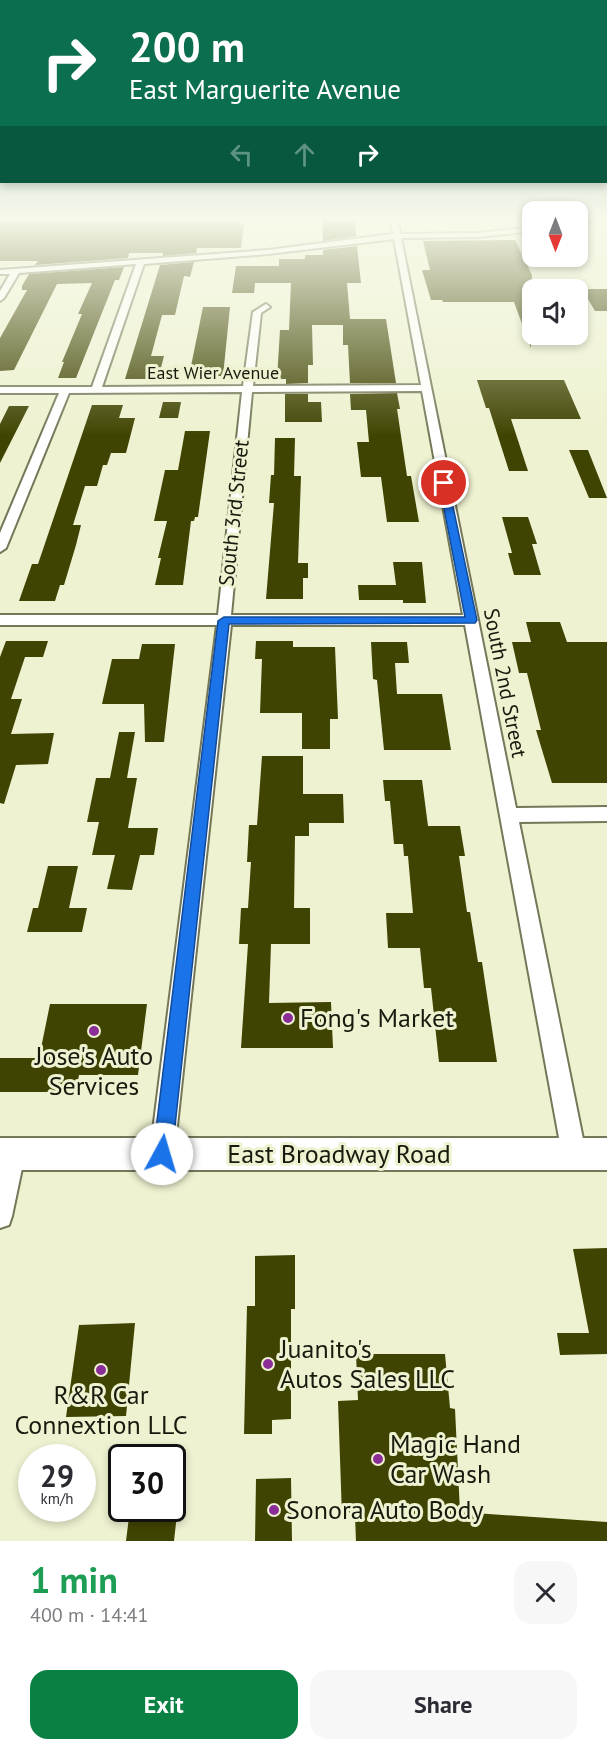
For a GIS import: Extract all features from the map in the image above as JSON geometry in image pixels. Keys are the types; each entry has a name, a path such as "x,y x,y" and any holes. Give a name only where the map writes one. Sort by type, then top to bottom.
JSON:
{"main road":[{"name":"East Broadway Road","path":"7,1154 607,1154"}],"street":[{"path":"96,390 130,292"},
{"name":"South 2nd Street","path":"407,292 573,1154"},
{"name":"South 3rd Street","path":"162,1154 224,621 246,389 257,312 267,307"},
{"name":"East Wier Avenue","path":"0,390 426,388"},
{"path":"0,548 65,390"},
{"path":"0,620 471,620"},
{"path":"509,814 607,814"},
{"path":"0,1216 7,1154"}],"building":[{"path":"26,292 53,292 14,370 0,371 0,338"},
{"path":"88,292 110,292 76,378 58,378 64,362 62,362 82,314 78,314"},
{"path":"152,292 180,292 175,315 162,315 151,356 164,356 158,379 125,379"},
{"path":"232,292 254,292 254,293"},
{"path":"291,292 348,292 350,319 386,319 396,383 350,383 348,345 343,345 343,325 312,325 313,365 308,365 308,383 286,384 286,379 277,379 280,330 289,330"},
{"path":"429,292 522,292 522,324 514,302 443,302 442,300 431,300"},
{"path":"588,292 607,292 607,311 595,311 588,299"},
{"path":"203,307 230,307 223,376 189,376"},
{"path":"477,380 564,380 581,419 511,419 528,471 509,471 489,408 486,408"},
{"path":"397,393 400,409 397,409 407,476 411,476 419,522 387,522 381,477 361,477 357,442 369,442 366,410 351,410 350,394"},
{"path":"285,394 308,394 308,402 321,402 322,422 285,422"},
{"path":"163,402 181,402 178,418 159,418"},
{"path":"92,405 123,405 119,418 135,418 126,453 111,453 107,465 103,465 97,486 85,486 73,525 81,525 76,545 64,585 60,585 55,601 19,601 32,564 38,564"},
{"path":"9,406 29,406 0,463 0,424"},
{"path":"185,431 210,431 198,517 191,521 183,585 155,585 161,558 158,558 167,521 154,521 165,470 178,470"},
{"path":"275,438 295,438 294,476 301,476 298,563 308,563 308,578 303,578 303,599 266,599 274,503 269,503 271,475 274,475"},
{"path":"569,450 588,450 607,498 589,498"},
{"path":"502,517 528,517 537,544 532,544 541,575 514,575 508,553 512,553"},
{"path":"393,562 422,562 426,603 403,603 403,600 359,600 358,585 396,585"},
{"path":"526,622 560,622 567,642 607,642 607,783 552,783 536,730 541,730 527,673 519,673 512,642 531,642"},
{"path":"6,641 48,641 43,657 25,657 11,699 22,699 11,734 54,733 48,764 16,765 4,804 0,803 0,657"},
{"path":"256,641 293,641 293,647 335,647 338,719 330,719 330,749 302,749 302,713 260,713 262,659 255,659"},
{"path":"371,642 407,642 409,663 395,663 397,694 442,694 451,750 384,750 377,680 373,679"},
{"path":"142,644 175,644 164,742 145,742 144,704 102,704 112,659 139,659"},
{"path":"119,732 135,732 127,778 137,778 128,828 158,828 154,855 140,855 132,890 107,889 115,855 92,855 99,822 87,822 96,778 110,778"},
{"path":"262,756 303,756 303,794 343,794 344,823 309,823 309,836 295,836 294,908 310,908 310,944 271,944 269,1003 331,1002 333,1048 241,1048 248,944 239,944 241,908 248,908 251,862 247,862 249,825 257,825"},
{"path":"383,780 422,780 428,826 460,826 465,856 459,856 467,912 470,912 478,962 482,962 497,1062 439,1062 431,988 424,988 420,948 388,948 386,913 413,913 408,856 404,856 403,844 394,844 390,801 385,801"},
{"path":"48,866 78,866 69,908 87,908 82,932 27,932 33,908 38,908"},
{"name":"Jose's Auto Services","path":"50,1004 147,1004 138,1075 79,1075 76,1092 0,1092 0,1058 39,1058"},
{"path":"607,1248 607,1354 560,1355 557,1333 589,1333 573,1249"},
{"name":"Juanito's Autos Sales LLC","path":"295,1255 295,1309 291,1309 291,1419 272,1420 272,1434 244,1434 247,1306 255,1306 255,1256"},
{"name":"R&R Car Connextion LLC","path":"135,1323 126,1416 66,1417 79,1325"},
{"path":"356,1354 445,1354 450,1408 455,1409 460,1512 607,1522 607,1541 356,1541 355,1516 342,1516 338,1401 358,1400"},
{"name":"Sonora Auto Body","path":"291,1478 292,1541 255,1541 256,1479"},
{"path":"128,1522 176,1522 174,1541 126,1541"}],"place":[{"name":"Fong's Market","path":"288,1018"},
{"name":"Jose's Auto Services","path":"94,1031"},
{"name":"Juanito's Autos Sales LLC","path":"268,1364"},
{"name":"R&R Car Connextion LLC","path":"101,1370"},
{"name":"Magic Hand Car Wash","path":"378,1459"},
{"name":"Sonora Auto Body","path":"274,1510"}],"route":[{"path":"162,1154 224,621 471,620 444,483"}]}
